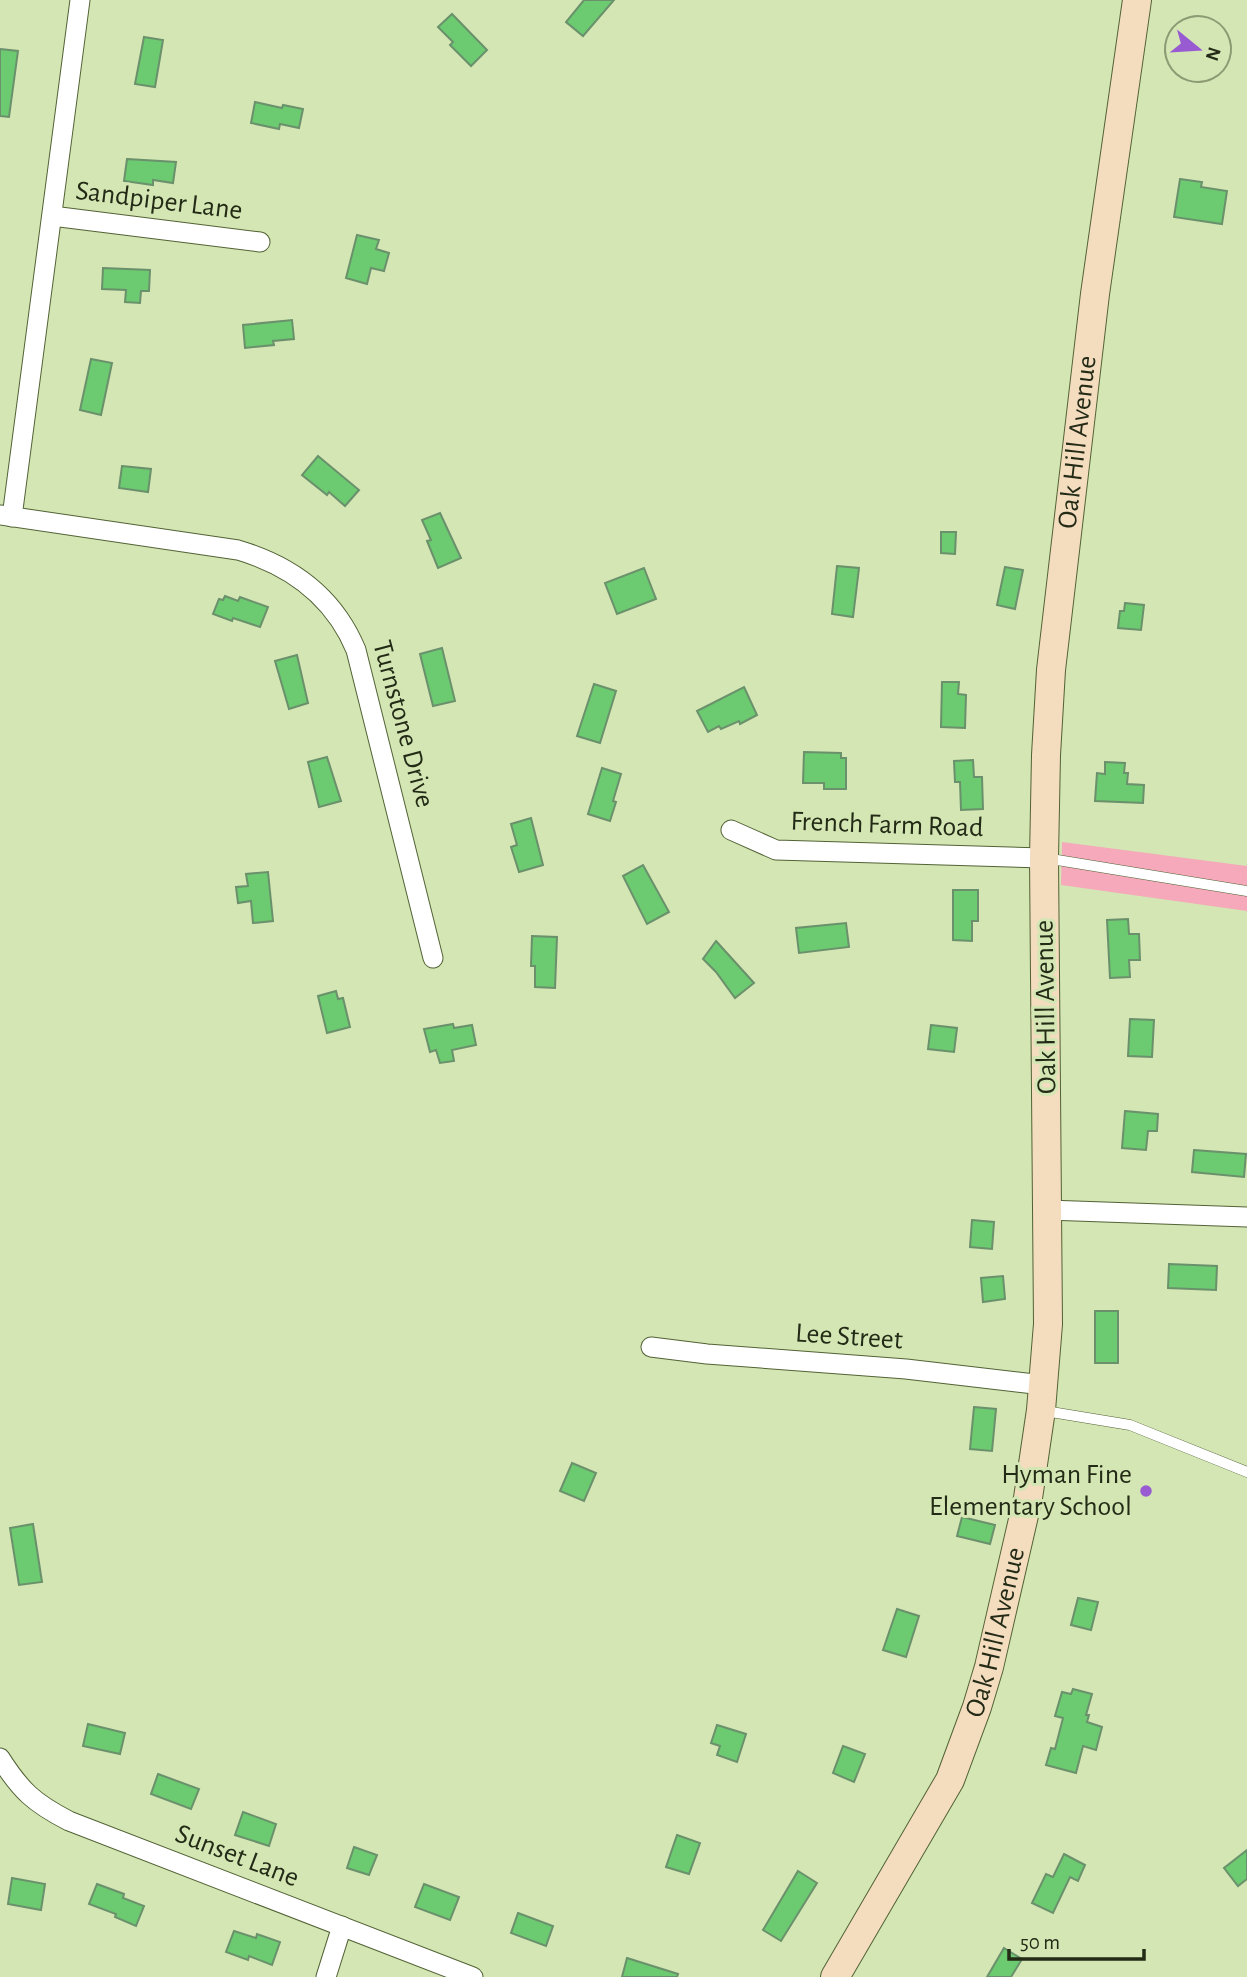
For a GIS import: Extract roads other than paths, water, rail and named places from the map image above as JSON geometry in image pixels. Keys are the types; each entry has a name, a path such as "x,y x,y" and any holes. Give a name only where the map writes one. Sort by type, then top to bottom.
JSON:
{"main road":[{"name":"Oak Hill Avenue","path":"835,1977 950,1780 989,1667 1028,1498 1042,1398 1048,1324 1044,858 1046,755 1059,596 1095,294 1137,0"}],"street":[{"path":"6,516 52,216 80,0"},
{"name":"Sandpiper Lane","path":"52,216 260,242"},
{"name":"Turnstone Drive","path":"6,516 238,550 285,568 320,594 336,612 356,650 433,958"},
{"name":"French Farm Road","path":"732,830 776,850 1044,858"},
{"path":"1047,1210 1247,1217"},
{"name":"Lee Street","path":"651,1347 707,1354 906,1369 1042,1398"},
{"name":"Sunset Lane","path":"0,1758 22,1790 43,1808 69,1821 473,1977"},
{"path":"326,1977 342,1926"}],"lane":[{"path":"1044,858 1247,891"},
{"path":"1042,1398 1130,1425 1247,1472"}],"place":[{"name":"Hyman Fine Elementary School","path":"1146,1491"}]}
